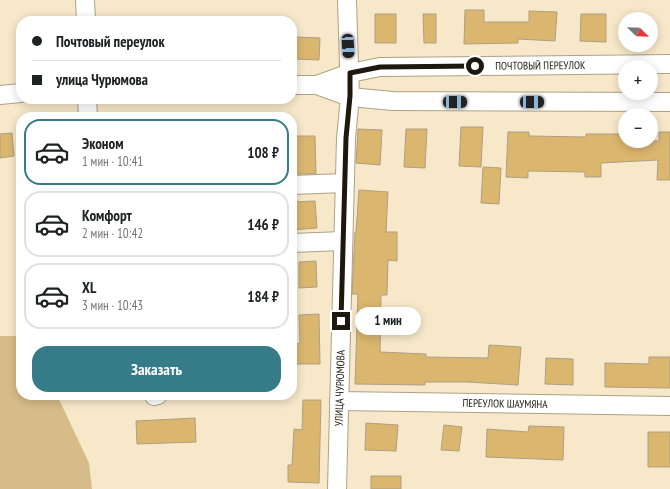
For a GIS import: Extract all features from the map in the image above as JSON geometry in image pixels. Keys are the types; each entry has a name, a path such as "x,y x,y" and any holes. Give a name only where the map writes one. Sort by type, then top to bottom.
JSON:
{"street":[{"path":"85,0 86,16"},
{"name":"УЛИЦА ЧУРЮМОВА","path":"337,489 346,138 350,96 347,0"},
{"name":"ПОЧТОВЫЙ ПЕРЕУЛОК","path":"297,86 317,85 350,73 380,67 670,64"},
{"name":"ПОЧТОВЫЙ ПЕРЕУЛОК","path":"317,85 350,96 393,101 670,102"},
{"path":"0,95 16,93"},
{"path":"297,185 345,183"},
{"path":"297,243 344,242"},
{"name":"ПЕРЕУЛОК ШАУМЯНА","path":"339,401 670,406"}],"shaded area":[{"path":"0,336 16,336 16,400 59,400 89,463 92,489 0,489"}],"building":[{"path":"465,10 484,10 484,22 529,22 529,11 557,12 555,41 518,39 518,43 464,44"},
{"path":"375,14 396,14 396,43 375,43"},
{"path":"423,14 436,14 436,43 424,43"},
{"path":"581,14 606,14 606,42 580,41"},
{"path":"297,37 320,38 319,60 297,59"},
{"path":"461,127 483,127 481,167 459,166"},
{"path":"358,129 382,130 380,165 356,163"},
{"path":"406,129 427,129 425,168 404,167"},
{"path":"508,132 529,132 529,136 586,137 586,134 618,134 618,148 658,148 659,132 670,132 670,180 657,180 658,160 601,163 601,177 585,177 585,172 528,171 528,178 506,177"},
{"path":"12,133 14,156 0,158 0,134"},
{"path":"297,136 315,136 316,174 297,174"},
{"path":"483,167 501,168 499,204 481,203"},
{"path":"359,190 388,192 386,232 397,232 397,261 388,260 387,295 381,295 380,352 426,354 426,357 488,358 489,345 521,347 518,385 467,382 425,382 425,385 355,384 358,294 352,294"},
{"path":"315,201 317,228 297,230 297,202"},
{"path":"316,261 317,287 299,288 299,262"},
{"path":"319,314 320,364 297,364 297,344 300,343 299,315"},
{"path":"649,357 670,357 670,388 605,387 605,363 649,364"},
{"path":"546,358 573,359 573,385 545,384"},
{"path":"303,400 321,400 319,483 288,482 288,465 292,465 294,429 302,430"},
{"path":"195,418 196,442 137,444 136,421"},
{"path":"366,423 398,425 396,451 365,450"},
{"path":"444,425 462,427 459,451 441,450"},
{"path":"529,426 564,427 563,460 486,457 487,429 528,432"},
{"path":"648,432 670,432 670,467 648,467"},
{"path":"371,476 401,476 401,489 371,489"}],"route":[{"path":"341,321 346,138 350,96 350,73 380,67 475,66"}]}
